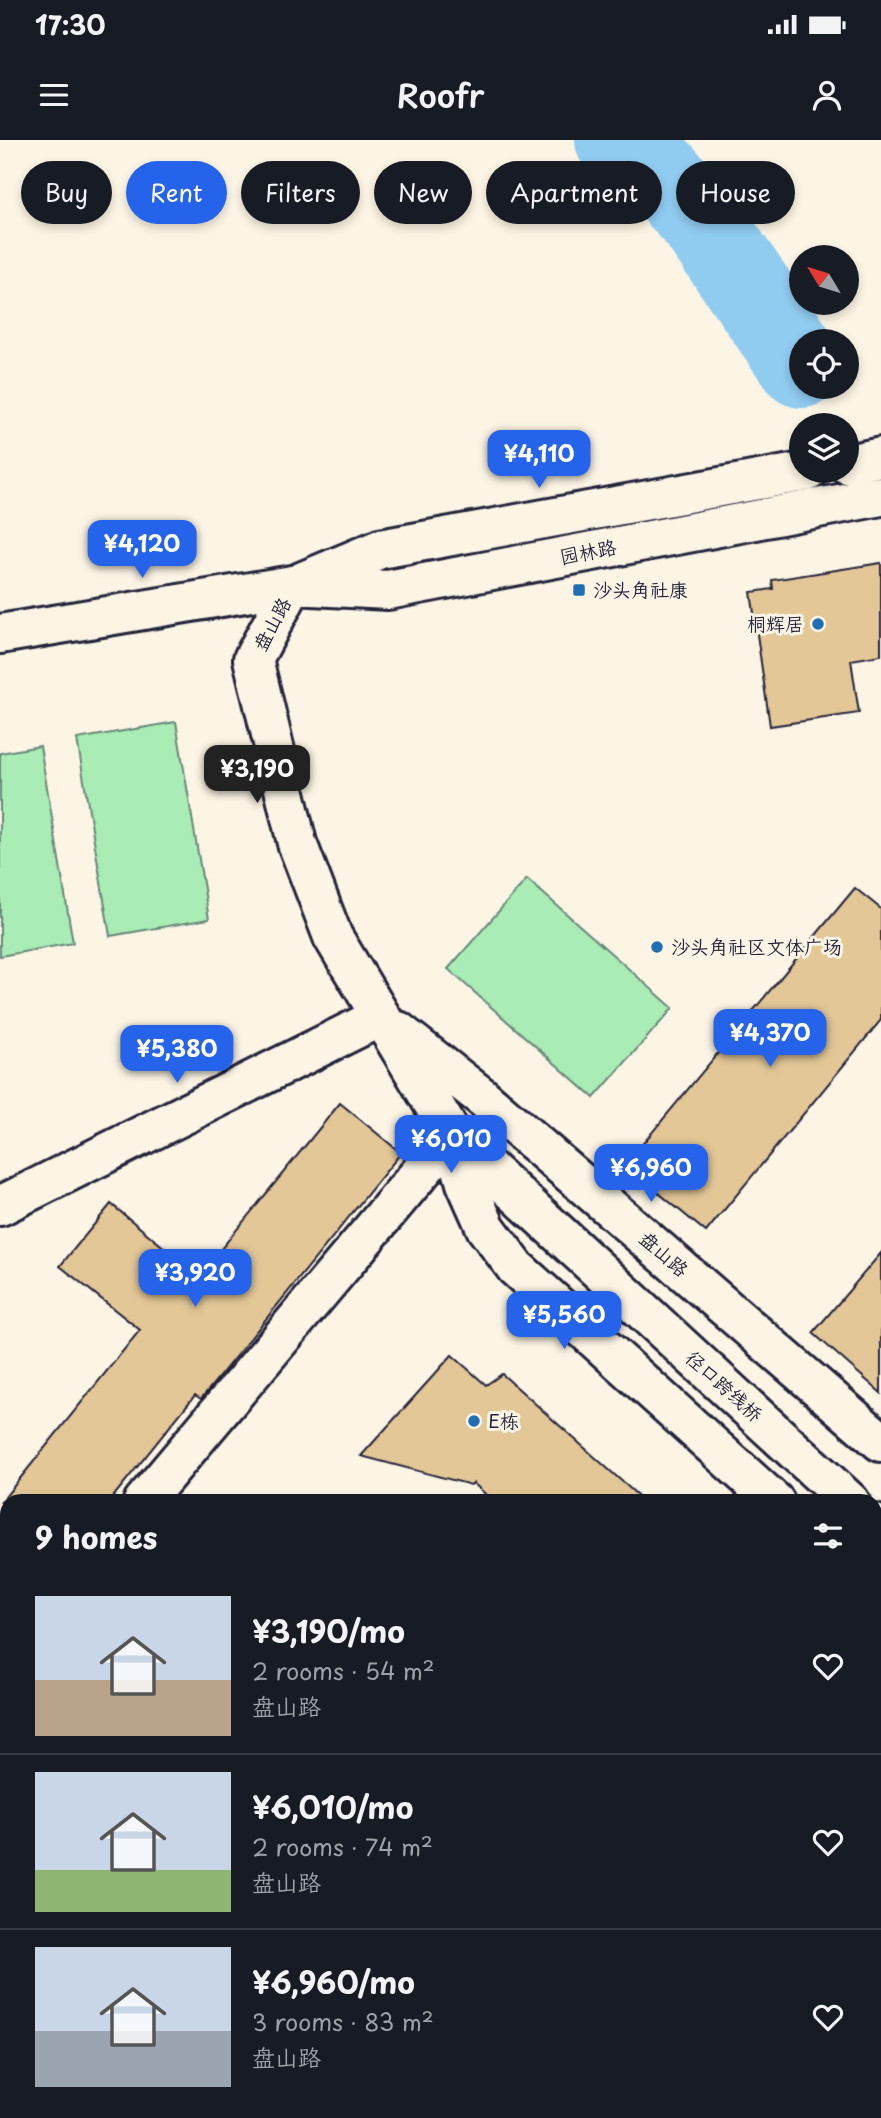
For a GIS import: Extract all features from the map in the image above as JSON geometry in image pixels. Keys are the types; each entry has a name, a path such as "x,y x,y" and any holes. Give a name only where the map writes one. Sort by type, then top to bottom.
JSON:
{"main road":[{"path":"859,462 881,457"},
{"name":"园林路","path":"293,585 380,549 789,474"},
{"name":"园林路","path":"0,634 293,585 388,590 881,496"},
{"name":"盘山路","path":"293,585 253,659 297,843 333,936 452,1135 598,1271"},
{"path":"0,1206 380,1017"},
{"name":"盘山路","path":"380,1017 482,1097 881,1442"},
{"path":"150,1494 452,1135"},
{"path":"452,1135 466,1184 486,1228 516,1268 766,1494"},
{"name":"径口跨线桥","path":"598,1271 841,1494"}],"green space":[{"path":"176,722 209,919 110,936 77,739"},
{"path":"40,746 73,943 0,956 0,753"},
{"path":"527,879 673,1008 594,1098 448,969"}],"building":[{"name":"桐辉居","path":"881,563 881,655 851,660 859,713 770,726 751,592 773,589 772,580"},
{"path":"855,888 881,909 881,1020 706,1232 625,1165"},
{"path":"340,1103 401,1153 201,1399 195,1395 115,1494 7,1494 140,1330 60,1266 111,1204 199,1276"},
{"path":"881,1253 881,1393 813,1333"},
{"name":"E栋","path":"452,1355 486,1385 502,1374 636,1494 485,1494 473,1483 471,1485 361,1456"}],"waterway":[{"path":"618,140 636,148 697,214 789,346"}],"place":[{"name":"沙头角社康","path":"579,590"},
{"name":"桐辉居","path":"818,624"},
{"name":"沙头角社区文体广场","path":"657,947"},
{"name":"E栋","path":"474,1421"}]}
